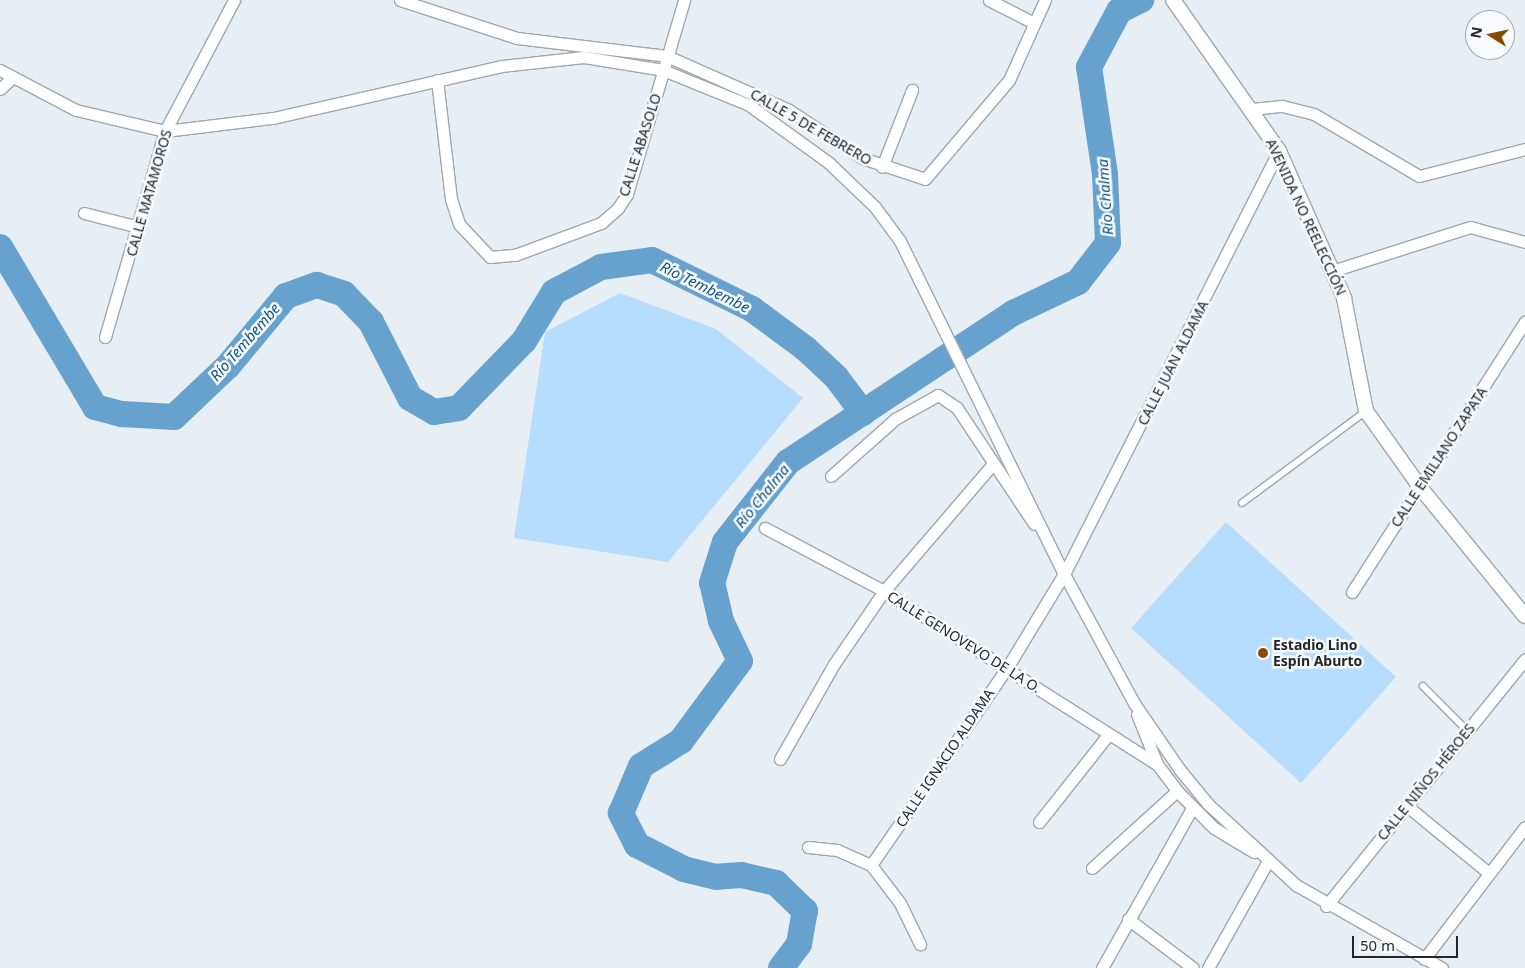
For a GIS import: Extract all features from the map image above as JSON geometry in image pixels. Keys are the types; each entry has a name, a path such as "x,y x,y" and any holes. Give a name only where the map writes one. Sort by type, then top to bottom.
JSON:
{"street":[{"name":"CALLE MATAMOROS","path":"105,337 139,227 165,131 234,0"},
{"name":"CALLE 5 DE FEBRERO","path":"400,0 517,38 667,56 789,110 882,167 922,179 931,177 1009,80 1032,22 1045,0"},
{"name":"CALLE ABASOLO","path":"437,80 451,199 458,224 480,251 500,259 515,255 601,223 618,208 627,194 684,0"},
{"path":"989,0 1032,22"},
{"name":"AVENIDA NO REELECCIÓN","path":"1174,0 1252,108 1279,151 1344,298 1366,411 1420,487 1525,616"},
{"path":"584,57 588,46"},
{"path":"0,70 76,110 165,131 273,118 437,80 584,57 663,70 749,105 830,163 874,207 900,241 1064,574 1134,703 1195,788 1265,859 1326,906 1441,968"},
{"path":"0,89 12,78"},
{"path":"882,167 912,90"},
{"path":"1252,108 1282,106 1314,114 1419,176 1525,149"},
{"name":"CALLE JUAN ALDAMA","path":"1064,574 1279,151"},
{"path":"84,213 139,227"},
{"path":"1332,271 1470,227 1525,242"},
{"name":"CALLE EMILIANO ZAPATA","path":"1352,592 1525,322"},
{"path":"831,476 895,419 930,396 946,398 1050,545"},
{"path":"780,759 834,664 884,591 992,465"},
{"name":"CALLE GENOVEVO DE LA O.","path":"765,528 884,591 1007,668 1108,735 1157,764"},
{"name":"CALLE IGNACIO ALDAMA","path":"871,865 1007,668 1064,574"},
{"name":"CALLE NIÑOS HÉROES","path":"1326,906 1525,659"},
{"path":"1134,703 1157,764 1177,791 1192,808 1232,842 1265,859"},
{"path":"1039,822 1108,735"},
{"path":"1092,868 1177,791"},
{"path":"1407,806 1489,873"},
{"path":"1102,968 1128,918 1192,808"},
{"path":"1424,959 1525,827"},
{"path":"808,847 837,850 871,865 900,903 920,944"},
{"path":"1208,968 1265,859"},
{"path":"1128,918 1193,968"}],"lane":[{"path":"1242,503 1366,411"},
{"path":"1424,686 1467,730"}],"shaded area":[{"path":"620,293 716,329 803,398 668,562 514,538 545,332"},
{"name":"Estadio Lino Espín Aburto","path":"1226,522 1396,677 1301,783 1131,628"}],"waterway":[{"name":"Río Chalma","path":"781,968 799,944 805,911 776,883 742,875 716,877 684,869 637,845 621,813 641,766 681,741 740,661 721,621 712,583 725,542 788,462 1013,313 1078,282 1108,243 1105,174 1089,67 1119,11 1141,0"},
{"name":"Río Tembembe","path":"0,247 95,407 122,414 174,417 228,366 286,296 317,285 344,294 371,322 410,398 434,412 459,408 524,341 554,292 601,267 652,260 752,309 806,349 836,377 863,413"}],"place":[{"name":"Estadio Lino Espín Aburto","path":"1263,653"}]}
